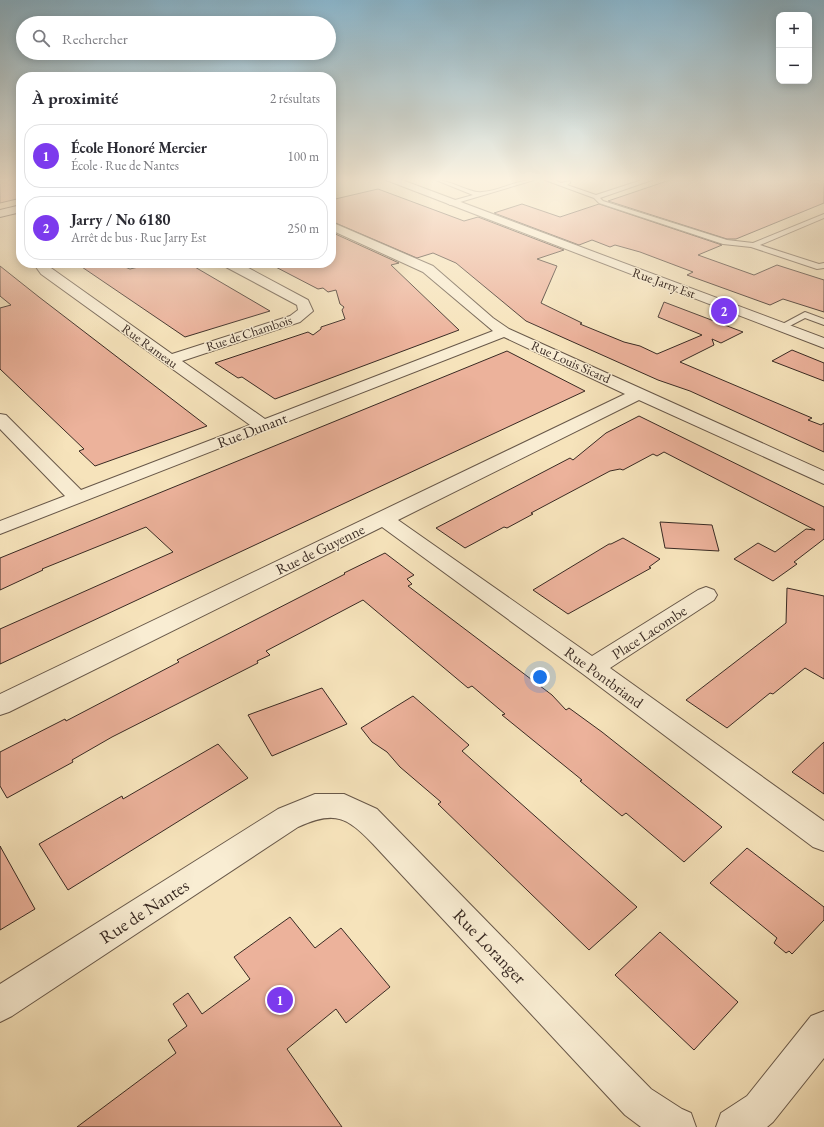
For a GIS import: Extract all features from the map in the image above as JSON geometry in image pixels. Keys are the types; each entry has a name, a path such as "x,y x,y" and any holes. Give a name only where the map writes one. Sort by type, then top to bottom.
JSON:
{"street":[{"name":"Rue Louis Sicard","path":"346,233 428,269 488,321 504,332 824,478"},
{"name":"Rue Jarry Est","path":"527,233 824,343"},
{"name":"Rue Rameau","path":"44,268 169,360 263,426"},
{"name":"Rue de Chambois","path":"169,360 295,319 306,311 303,303 238,268"},
{"name":"Rue Dunant","path":"0,528 504,332"},
{"name":"Rue de Guyenne","path":"0,705 640,393"},
{"path":"0,419 76,498"},
{"name":"Rue Pontbriand","path":"382,518 592,668 824,838"},
{"name":"Place Lacombe","path":"592,668 706,595"},
{"name":"Rue Loranger","path":"288,818 315,806 344,806 367,818 638,1102 668,1124 677,1127"},
{"name":"Rue de Nantes","path":"0,1004 288,818"},
{"path":"735,1127 760,1109 824,1029"}],"lane":[{"path":"699,233 736,244 752,245 820,267 824,265"},
{"path":"752,245 785,233"},
{"path":"781,327 805,315 824,322"}],"building":[{"path":"358,233 519,233 564,250 537,259 557,266 541,303 582,323 580,324 624,342 640,346 657,354 702,335 658,317 664,302 743,332 721,343 712,339 714,345 680,362 812,418 808,420 821,425 824,423 824,452 690,391 658,380 526,321 456,263 433,253 417,258"},
{"path":"546,233 685,233 722,245 698,255 754,275 777,265 824,280 824,312 783,299 770,305 687,275 693,272 640,252 615,245 610,247 592,240 579,245"},
{"path":"707,233 752,233 736,239 727,239"},
{"path":"336,234 399,263 391,265 459,330 275,399 242,377 238,378 215,363 308,332 313,335 321,329 321,327 345,319 342,310 344,307 340,304 336,290 328,292 323,288 318,289 278,268 336,268"},
{"path":"0,266 207,426 95,466 79,451 84,449 0,369 0,308 11,305 0,296"},
{"path":"83,268 197,268 270,311 185,337"},
{"path":"792,350 824,363 824,381 772,361"},
{"path":"507,351 585,391 0,664 0,629 173,552 146,527 42,569 43,570 0,590 0,558"},
{"path":"639,416 824,507 824,539 794,562 797,564 773,581 734,559 758,543 775,552 806,529 815,530 664,452 657,456 653,454 623,470 620,469 610,471 531,513 533,514 507,528 504,527 465,548 436,528 570,458 573,460 606,433"},
{"path":"660,522 712,525 719,551 665,548"},
{"path":"623,538 660,559 649,567 651,568 568,614 533,590 609,544"},
{"path":"385,553 414,575 407,579 412,584 408,586 552,695 566,710 569,708 602,732 722,827 684,862 626,813 622,816 580,781 582,780 502,715 505,714 472,686 468,688 363,600 266,651 270,655 257,661 258,663 112,737 72,760 73,762 7,798 0,786 0,752 65,719 66,721 179,662 177,660"},
{"path":"787,588 824,596 824,679 805,668 773,694 770,693 727,728 686,700 786,623"},
{"path":"322,688 347,724 272,756 248,715"},
{"path":"413,696 469,745 462,751 637,907 589,950 438,804 441,802 400,767 387,752 372,742 361,728"},
{"path":"824,742 824,794 792,772"},
{"path":"218,744 248,778 68,890 39,844 122,796 123,799"},
{"path":"0,846 35,909 0,930"},
{"path":"747,848 824,907 824,920 792,954 789,951 786,953 774,943 777,938 710,883"},
{"path":"290,917 315,948 341,928 390,987 346,1023 336,1009 287,1049 342,1127 77,1127 176,1053 168,1040 187,1026 173,1004 188,993 202,1014 250,979 234,957"},
{"path":"660,932 738,1002 694,1050 615,975"}],"place":[{"name":"Jarry / No 6180","path":"724,311"},
{"name":"École Honoré Mercier","path":"280,1000"}]}
